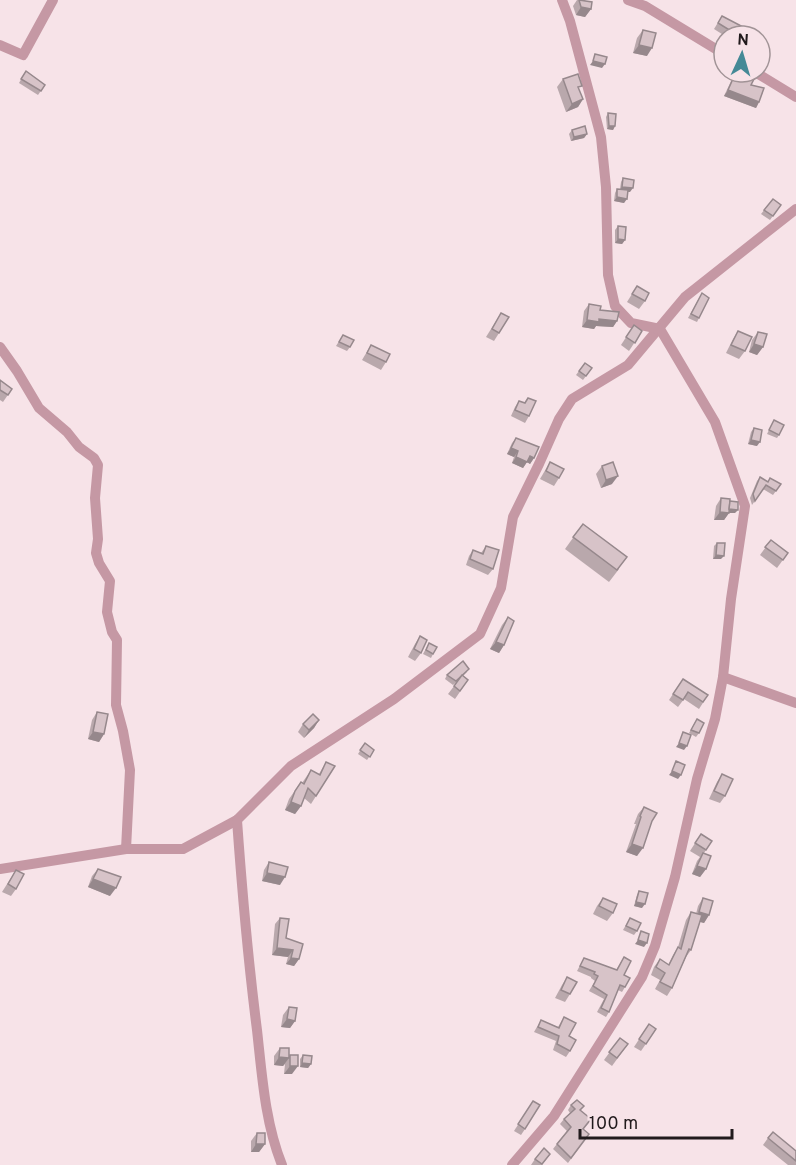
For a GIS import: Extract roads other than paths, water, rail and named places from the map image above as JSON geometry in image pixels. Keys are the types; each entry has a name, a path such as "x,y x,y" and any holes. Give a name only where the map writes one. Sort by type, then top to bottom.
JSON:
{"street":[{"path":"0,45 23,55 53,0"},
{"path":"512,1165 554,1116 642,977 655,946 675,877 697,779 715,719 723,676 731,599 745,506 715,422 660,329 631,323 615,306 608,275 606,187 600,137 570,21 562,0"},
{"path":"628,0 645,6 712,47"},
{"path":"772,82 796,97"},
{"path":"0,869 126,849 183,849 237,820 291,766 394,699 480,634 501,588 513,517 558,419 573,399 628,365 685,297 796,209"},
{"path":"0,347 39,408 67,432 79,447 94,458 98,465 95,498 98,539 96,553 110,581 107,612 112,632 117,640 116,705 130,770 126,849"},
{"path":"723,676 796,703"},
{"path":"237,820 242,903 265,1105 282,1165"}]}
